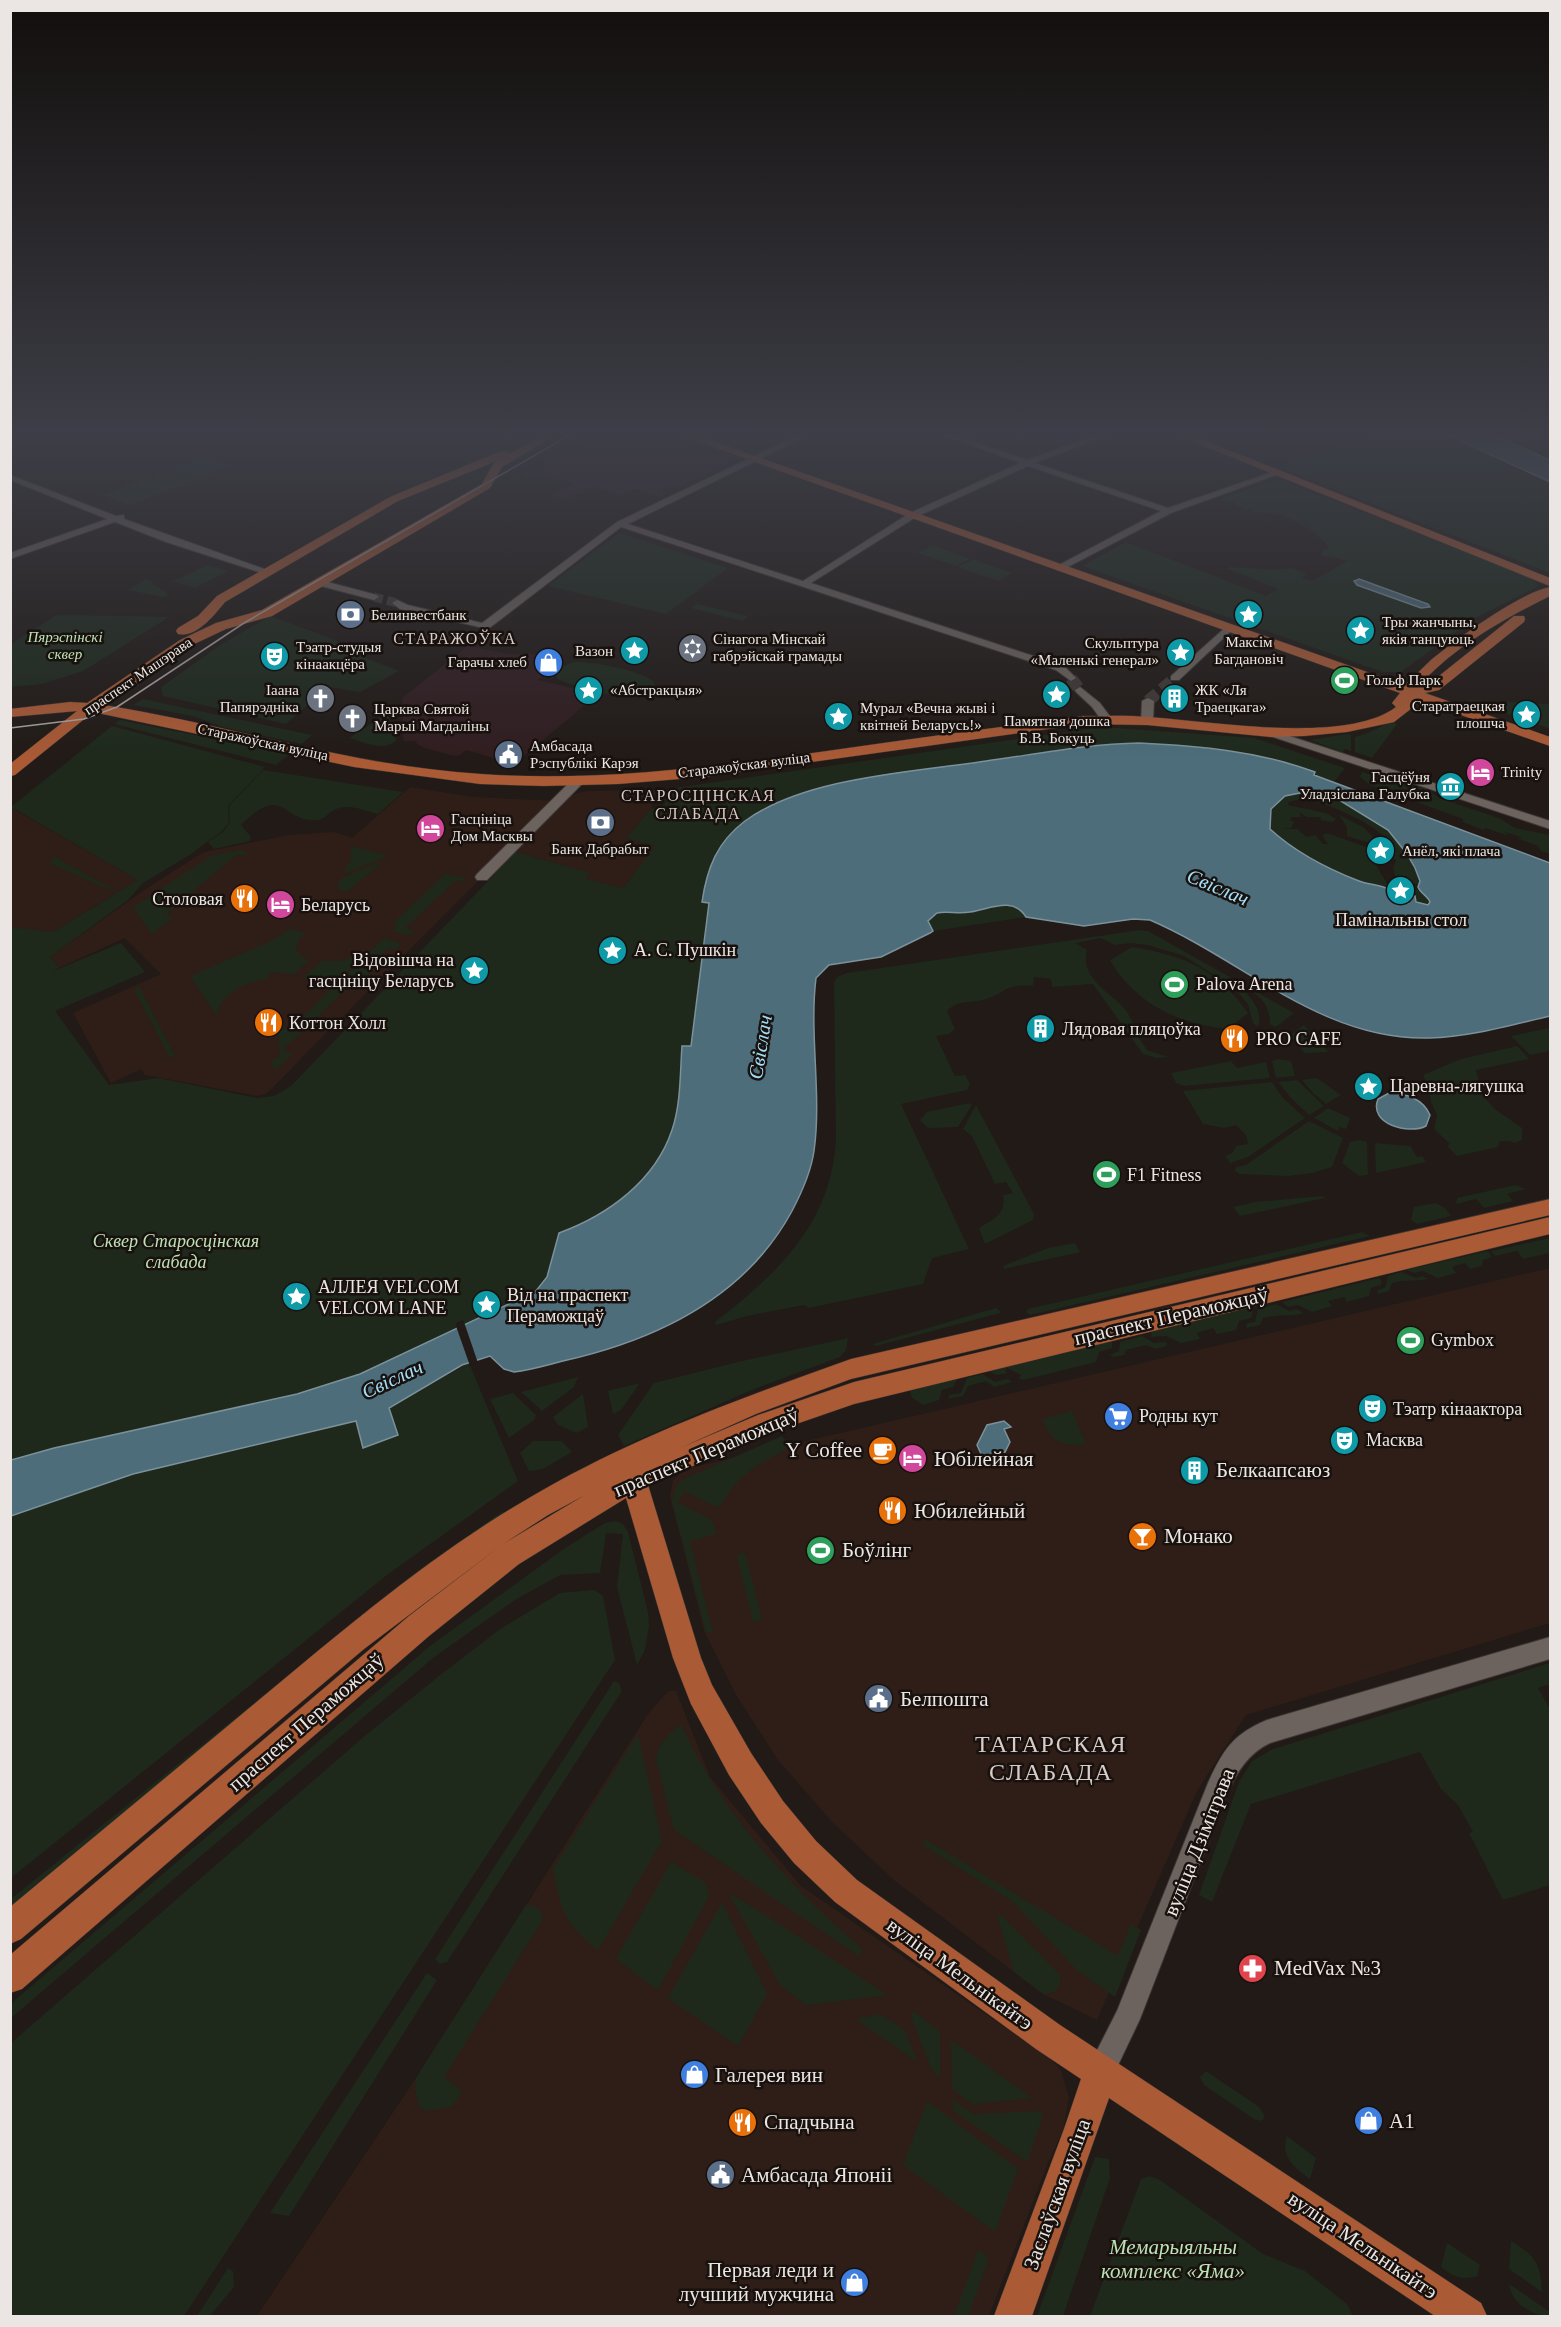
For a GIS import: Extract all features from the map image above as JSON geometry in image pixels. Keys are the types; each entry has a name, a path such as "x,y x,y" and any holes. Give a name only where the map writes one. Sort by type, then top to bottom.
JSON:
{"main road":[{"name":"праспект Машэрава","path":"10,755 70,706 203,619 222,599 318,544"},
{"name":"праспект Машэрава","path":"10,772 91,707 185,643 221,626 267,614 387,544"},
{"path":"992,544 1060,568 1065,572 1227,629 1418,692 1551,742"},
{"path":"1418,692 1435,686 1500,625 1550,584 1451,544"},
{"path":"1060,568 1070,568 1391,683"},
{"path":"1500,625 1521,618 1551,603"},
{"name":"Старажоўская вуліца","path":"10,713 70,706 91,707 354,762 411,771 480,779 579,780 704,772 1073,721 1106,719 1147,721 1271,733 1327,730 1389,719 1416,698 1418,692 1500,625"},
{"path":"1435,686 1450,700"},
{"path":"1418,692 1450,700 1551,735"},
{"name":"праспект Пераможцаў","path":"10,1977 418,1626 510,1555 631,1469 748,1406 803,1384 851,1369 1551,1207"},
{"name":"праспект Пераможцаў","path":"10,1928 354,1639 459,1559 539,1506 631,1469 854,1393 1551,1225"},
{"name":"вуліца Мельнікайтэ","path":"631,1469 687,1658 701,1694 740,1764 772,1812 805,1852 846,1891 1017,2015 1468,2316"},
{"name":"Заслаўская вуліца","path":"1013,2316 1082,2129 1100,2072"}],"street":[{"path":"10,556 45,544"},
{"path":"180,544 268,572"},
{"path":"397,603 404,607 484,627 594,544"},
{"path":"680,544 1060,668 1071,678"},
{"path":"804,584 868,544"},
{"path":"1060,568 1106,544"},
{"path":"320,583 374,597"},
{"path":"1175,678 1227,629"},
{"path":"1080,690 1096,705 1106,719"},
{"path":"1147,721 1148,700"},
{"path":"1271,733 1551,825"},
{"path":"482,877 579,780"},
{"name":"вуліца Дзімітрава","path":"1100,2072 1127,2019 1216,1791 1226,1769 1242,1746 1250,1739 1267,1732 1551,1648"}],"shaded area":[{"path":"468,646 508,654 532,654 556,661 538,680 598,694 518,761 502,756 497,759 466,750 460,755 453,756 425,748 416,741 404,741 402,733 407,732 401,721 403,720 402,698"},
{"path":"410,787 473,797 558,801 266,1094 257,1096 145,1075 141,1069 111,1083 73,1013 161,974 125,938 59,968 50,957 147,888 204,852 289,835 334,832 352,838"},
{"path":"656,790 651,809 626,838 656,846 623,888 585,879 589,873 516,852 570,795 587,791"},
{"path":"10,807 138,880 53,932 11,927"},
{"path":"1550,1268 1550,1623 1246,1715 1197,1791 1097,2020 1043,1994 895,1881 832,1822 778,1760 736,1695 705,1633 670,1496 673,1480 686,1469"},
{"path":"668,1691 676,1691 710,1777 801,1886 1049,2058 1061,2070 1069,2098 1063,2130 989,2316 257,2316 416,2078 648,1714"}],"green space":[{"path":"605,544 652,544 728,568 666,614 548,586"},
{"path":"1123,544 1130,544 1266,596 1278,589 1228,569 1229,567 1274,570 1292,568 1307,574 1302,577 1312,581 1348,561 1321,555 1323,550 1329,548 1325,544 1443,544 1531,578 1539,586 1475,618 1401,672 1383,672 1084,565"},
{"path":"1475,544 1550,544 1550,573"},
{"path":"932,545 970,559 956,566 918,553"},
{"path":"973,559 1012,573 998,581 958,567"},
{"path":"208,565 228,571 195,588 173,581"},
{"path":"146,579 153,582 150,585 155,585 168,594 164,597 128,590"},
{"path":"697,604 748,616 743,621 691,608"},
{"name":"Пярэспінскі сквер","path":"57,615 169,617 83,671 42,684 11,687 11,644"},
{"path":"270,616 335,640 360,656 399,671 360,692 329,687 286,724 163,696 161,687 219,646"},
{"path":"574,662 604,665 639,674 654,682 652,691 643,696 613,695 579,687 558,679 555,675 557,669"},
{"path":"143,699 312,735 302,744 222,727 193,716 133,705"},
{"path":"1468,700 1550,704 1550,729"},
{"path":"389,712 396,741 379,746 349,738"},
{"path":"119,720 290,754 276,765 115,724"},
{"path":"1392,722 1397,724 1372,758 1355,752 1355,737"},
{"name":"Сквер Старосцінская слабада","path":"112,726 265,767 228,806 229,822 222,831 191,854 143,883 128,900 50,957 59,968 51,972 121,943 145,972 55,1011 109,1085 158,1078 257,1098 274,1096 291,1086 516,852 590,873 586,879 623,888 655,846 626,838 651,809 665,804 667,789 1103,727 1254,738 1345,768 1334,782 1274,761 1227,750 1178,745 1080,748 844,782 792,796 767,807 745,821 727,837 710,867 702,902 709,902 691,1046 682,1047 677,1110 664,1149 654,1166 641,1181 612,1206 595,1217 559,1233 551,1267 542,1285 527,1297 496,1308 465,1325 463,1320 456,1323 457,1329 360,1374 312,1390 54,1448 11,1460 11,927 53,932 117,893 51,864 53,856 118,892 138,880 11,807"},
{"path":"1351,735 1351,751 1344,749 1343,752 1310,740"},
{"path":"263,770 403,792 378,814 343,807 316,820 296,816 282,807 266,806 241,825 251,837 250,841 214,849 208,842 223,832 230,822 229,806"},
{"path":"1362,772 1376,776 1389,776 1428,789 1439,798 1499,818 1515,828 1550,835 1550,854 1541,851 1538,846 1517,838 1523,838 1486,828 1483,830 1463,822 1463,819 1370,785 1360,777"},
{"path":"1305,792 1336,798 1388,830 1407,854 1420,881 1419,885 1395,876 1393,868 1396,860 1390,856 1392,847 1387,839 1366,823 1338,809 1303,799 1289,802 1288,805 1326,813 1336,819 1333,822 1320,820 1321,817 1306,817 1299,812 1301,817 1292,817 1290,820 1294,822 1291,828 1282,829 1297,829 1307,837 1315,835 1323,844 1328,844 1322,835 1327,833 1369,848 1370,852 1377,857 1374,862 1390,887 1400,894 1416,895 1400,883 1413,887 1428,898 1430,902 1428,905 1421,905 1415,899 1401,903 1395,902 1391,900 1390,890 1359,881 1324,865 1290,845 1270,829 1271,809 1285,796"},
{"path":"1339,815 1363,827 1372,836 1373,844 1347,836 1347,827"},
{"path":"351,846 388,856 343,874 351,859"},
{"path":"241,850 247,853 245,856 237,854 166,914 173,917 152,934 135,911 134,908 138,904 213,855"},
{"path":"381,863 347,892 339,889 338,883 342,878"},
{"path":"445,874 466,880 464,882 456,880 405,928 414,931 409,935 392,931 397,926 393,923"},
{"path":"1008,904 1020,908 1026,917 933,931 928,921 940,912 970,912"},
{"path":"291,929 305,933 298,940 296,949 302,957 309,960 294,974 270,972 267,979 235,990 223,1001 217,1017 190,976 269,942"},
{"path":"1140,930 1148,931 1294,1013 1276,1027 1270,1024 1267,1009 1260,998 1236,983 1257,1008 1258,1027 1253,1023 1248,1004 1233,987 1184,956 1148,945 1131,943 1115,945 1101,938 1075,943 1087,950 1086,960 1091,976 1126,1010 1133,1023 1132,1027 1147,1050 1168,1057 1157,1058 1143,1054 1093,984 1052,987 1051,979 1034,977 1033,986 1016,986 990,998 955,1005 947,1011 955,1029 949,1034 936,1036 955,1076 965,1075 970,1084 967,1090 901,1104 969,1249 932,1258 923,1284 809,1308 804,1305 747,1316 716,1325 715,1322 760,1285 798,1244 813,1221 824,1196 832,1168 836,1138 834,982 837,977 847,973"},
{"path":"384,938 401,944 396,949 388,948 366,970 371,972 365,979 358,977 283,1050 292,1054 276,1070 270,1061 280,1057 278,1032 302,1018"},
{"name":"Palova Arena","path":"1132,947 1168,955 1198,967 1225,986 1248,1013 1228,1029 1193,1023 1160,1009 1145,1000 1132,988 1110,960"},
{"path":"360,955 357,962 329,988 303,978 321,961 341,961"},
{"path":"139,987 175,1056 170,1058 134,989"},
{"path":"1304,1025 1328,1052 1305,1053 1292,1039 1292,1034"},
{"path":"1550,1028 1550,1051 1530,1055 1511,1036"},
{"path":"1517,1046 1529,1059 1476,1070 1483,1096 1496,1110 1522,1128 1522,1140 1515,1143 1500,1141 1498,1147 1457,1156 1447,1146 1450,1144 1434,1129 1437,1115 1423,1075 1461,1059"},
{"path":"1278,1059 1291,1061 1295,1076 1276,1078 1272,1061"},
{"path":"1231,1061 1237,1068 1266,1062 1270,1078 1184,1086 1176,1083 1171,1073"},
{"path":"1317,1078 1341,1095 1326,1104 1302,1080"},
{"path":"1297,1080 1324,1106 1309,1115 1278,1082"},
{"path":"1272,1082 1283,1098 1305,1118 1248,1157 1230,1163 1225,1156 1232,1153 1236,1146 1248,1144 1246,1135 1236,1125 1224,1128 1203,1124 1183,1091"},
{"path":"969,1103 972,1105 958,1127 928,1128 920,1120 927,1112"},
{"path":"976,1105 1034,1214 1033,1220 985,1244 979,1228 994,1219 1001,1211 1004,1202 1003,1195 1013,1193 1006,1182 995,1184 972,1136 963,1129"},
{"path":"1328,1108 1350,1118 1346,1129 1340,1127 1338,1131 1314,1118"},
{"path":"1309,1121 1343,1138 1332,1167 1312,1173 1288,1176 1240,1174 1235,1171 1236,1167 1246,1165"},
{"path":"1359,1140 1367,1142 1368,1175 1359,1176 1342,1163 1350,1142"},
{"path":"1375,1143 1410,1146 1417,1157 1422,1156 1426,1162 1376,1173"},
{"path":"1515,1185 1526,1189 1507,1194 1513,1201 1484,1208 1476,1199 1456,1204 1457,1198"},
{"path":"1323,1196 1325,1198 1240,1216 1233,1207 1255,1202"},
{"path":"1436,1203 1445,1208 1451,1216 1417,1224 1411,1220 1414,1207"},
{"path":"1362,1232 1370,1236 1030,1315 1026,1312 1028,1309"},
{"path":"1550,1238 1550,1253 1523,1259 1517,1251 1495,1256 1491,1251"},
{"path":"1075,1243 1080,1252 1004,1269 1003,1266 1048,1248"},
{"path":"1488,1251 1492,1257 1483,1260 1482,1266 1470,1269 1465,1263 1452,1267 1456,1273 1438,1278 1423,1271 1415,1273 1406,1270"},
{"path":"1401,1272 1416,1278 1422,1276 1429,1279 1392,1283 1389,1291 1378,1294 1377,1290 1385,1288 1388,1276"},
{"path":"1379,1278 1381,1285 1371,1288 1369,1296 1347,1302 1344,1297 1328,1301 1332,1306 1312,1312 1298,1305 1288,1307 1282,1302"},
{"path":"1276,1304 1289,1311 1296,1309 1304,1313 1263,1318 1260,1325 1246,1328 1247,1323 1255,1322 1258,1309"},
{"path":"996,1308 1000,1313 876,1346 873,1344"},
{"path":"1250,1308 1253,1310 1251,1318 1239,1321 1236,1330 1217,1334 1213,1328 1197,1333 1200,1339 1181,1343 1166,1336 1151,1337 1152,1331"},
{"path":"1142,1336 1154,1343 1167,1342 1166,1346 1156,1349 1146,1345 1126,1350 1124,1355 1113,1357 1110,1355 1119,1351 1120,1342"},
{"path":"848,1338 846,1350 840,1357 754,1389 624,1446 618,1435 654,1383"},
{"path":"1112,1341 1112,1348 1099,1352 1096,1362 1023,1380 1019,1378 1021,1375 1007,1368 1005,1371 1008,1373 996,1375 987,1370"},
{"path":"469,1363 518,1481 387,1575 11,1878 11,1516 133,1474 356,1420 363,1448 398,1435 389,1408"},
{"path":"983,1374 995,1382 1008,1379 1012,1382 994,1387 986,1381 968,1386 963,1396 948,1399 949,1395 961,1393 967,1378"},
{"path":"959,1376 953,1387 942,1390 939,1400 923,1405 912,1398 910,1392 913,1388"},
{"path":"578,1377 574,1387 542,1411 521,1392"},
{"path":"640,1383 621,1410 613,1414 608,1391"},
{"path":"513,1393 536,1415 534,1420 509,1438 490,1399"},
{"path":"583,1394 588,1427 577,1433 558,1425 553,1417"},
{"path":"1072,1411 1086,1444 1071,1445 1059,1442 1046,1428 1043,1420 1046,1418"},
{"path":"782,1436 788,1444 785,1450 740,1479 721,1506 717,1507 684,1491 678,1503 711,1519 717,1533 690,1542 713,1633 706,1632 672,1502 675,1491 686,1478"},
{"path":"533,1441 562,1441 572,1452 543,1469 529,1471 520,1453"},
{"path":"503,1511 506,1517 11,1913 11,1899 413,1574"},
{"path":"615,1521 623,1524 628,1532 648,1612 649,1626 645,1650 637,1665 617,1587 623,1534 606,1533 600,1573 560,1575 515,1600 433,1658 11,2018 11,2006 15,2000 430,1646 565,1548 605,1523"},
{"path":"744,1552 762,1620 753,1622 737,1555"},
{"path":"594,1590 603,1596 615,1660 184,2316 11,2316 11,2043 367,1734 439,1676 500,1629 560,1593"},
{"path":"1550,1663 1550,1684 1538,1688 1550,1709 1550,1885 1503,1900 1469,1833 1473,1832 1458,1805 1441,1789 1420,1752 1251,1804 1212,1902 1199,1895 1239,1782 1252,1761 1273,1749"},
{"path":"614,1681 619,1683 622,1691 447,1962 440,1964 435,1959"},
{"path":"681,1724 697,1757 737,1818 784,1874 863,1950 859,1956 677,1832 673,1827 656,1759 662,1743"},
{"path":"636,1737 639,1739 662,1841 598,1950 578,1932 566,1915 553,1869"},
{"path":"923,1838 1118,1956 1131,1924 1141,1930 1115,1997 1079,1972 1012,1901 924,1846"},
{"path":"671,1862 706,1883 709,1896 658,1990 616,1959"},
{"path":"729,1894 742,1900 887,1995 806,2005 780,1985"},
{"path":"722,1903 767,1994 738,2046 668,1998"},
{"path":"526,1905 538,1908 543,1919 444,2077 462,2091 452,2106 426,2111 419,2106 415,2090 416,2078"},
{"path":"997,1916 1002,1916 1060,1975 1060,1984 1055,1992 1043,1994 1014,1972"},
{"path":"427,1973 437,1980 289,2216 270,2213"},
{"path":"915,2012 940,2032 940,2078 932,2070 910,2014"},
{"path":"880,2014 904,2029 918,2063 856,2019"},
{"path":"951,2040 1032,2098 972,2104 952,2089"},
{"path":"1206,2071 1259,2107 1265,2117 1261,2121 1254,2119 1204,2085 1200,2077"},
{"path":"952,2100 974,2114 1042,2111 1027,2162 954,2111"},
{"path":"927,2101 1018,2169 995,2232 903,2165"},
{"path":"1287,2136 1316,2158 1310,2179 1294,2166 1287,2156 1285,2143"},
{"path":"1095,2157 1109,2159 1110,2178 1063,2316 1037,2316"},
{"name":"Мемарыяльны комплекс «Яма»","path":"1150,2176 1160,2180 1263,2254 1305,2271 1347,2304 1353,2316 1090,2316 1141,2179"},
{"path":"1511,2241 1526,2251 1535,2261 1540,2274 1542,2292 1509,2269"},
{"path":"1447,2243 1480,2265 1477,2276 1458,2277 1441,2267"},
{"path":"978,2250 985,2254 988,2261 968,2316 954,2316"},
{"path":"228,2268 233,2271 234,2287 210,2316 197,2316"},
{"path":"1509,2284 1550,2312 1550,2316 1543,2316 1524,2308 1514,2297"}],"water":[{"path":"1359,579 1428,604 1430,607 1421,608 1357,585 1354,581"},
{"name":"Свіслач","path":"1139,743 1250,754 1294,765 1315,772 1314,775 1550,863 1550,1016 1460,1035 1429,1038 1390,1035 1353,1026 1318,1013 1150,920 1133,919 1084,926 1026,917 1015,907 1008,905 966,913 937,913 928,921 933,931 930,933 881,957 829,965 816,978 814,1021 816,1130 813,1159 806,1182 773,1242 750,1268 724,1291 695,1311 632,1341 533,1369 514,1372 504,1369 490,1356 462,1365 389,1408 398,1435 363,1448 356,1421 133,1474 11,1516 11,1460 54,1448 297,1394 360,1374 536,1291 547,1277 559,1233 595,1216 628,1194 654,1165 664,1148 677,1110 682,1046 691,1046 709,903 702,902 707,878 720,847 745,821 770,806 798,795 861,779 1062,750","holes":["1305,792 1336,798 1388,830 1415,868 1420,881 1418,887 1429,900 1428,905 1416,902 1415,896 1407,897 1408,903 1397,903 1391,900 1390,890 1359,881 1324,865 1290,845 1270,829 1271,809 1285,796"]},
{"path":"1389,1093 1408,1096 1423,1105 1430,1115 1426,1126 1401,1128 1384,1121 1376,1108 1378,1099"},
{"path":"1004,1421 1011,1427 1004,1429 1010,1442 1005,1452 982,1456 977,1445 987,1425"}],"pier":[{"path":"464,1322 478,1363 470,1366 456,1326"}],"tunnel":[{"path":"374,597 397,603"},
{"path":"1071,678 1080,690"},
{"path":"1148,701 1175,678"}],"tram line":[{"path":"10,728 84,719 117,707 244,623 382,544"}],"place":[{"name":"Белинвестбанк","path":"350,615"},
{"name":"Максім Багдановіч","path":"1249,615"},
{"name":"Тры жанчыны, якія танцуюць","path":"1361,631"},
{"name":"Сінагога Мінскай габрэйскай грамады","path":"692,648"},
{"name":"Вазон","path":"634,651"},
{"name":"Скульптура «Маленькі генерал»","path":"1180,652"},
{"name":"Тэатр-студыя кінаакцёра","path":"275,656"},
{"name":"Гарачы хлеб","path":"548,662"},
{"name":"Гольф Парк","path":"1345,680"},
{"name":"«Абстракцыя»","path":"589,690"},
{"name":"Памятная дошка Б.В. Бокуць","path":"1057,694"},
{"name":"Іаана Папярэдніка","path":"320,699"},
{"name":"ЖК «Ля Траецкага»","path":"1174,699"},
{"name":"Старатраецкая плошча","path":"1526,715"},
{"name":"Мурал «Вечна жыві і квітней Беларусь!»","path":"839,717"},
{"name":"Царква Святой Марыі Магдаліны","path":"353,718"},
{"name":"Амбасада Рэспублікі Карэя","path":"509,755"},
{"name":"Trinity","path":"1480,772"},
{"name":"Гасцёўня Уладзіслава Галубка","path":"1451,786"},
{"name":"Банк Дабрабыт","path":"600,822"},
{"name":"Гасцініца Дом Масквы","path":"430,828"},
{"name":"Анёл, які плача","path":"1381,851"},
{"name":"Памінальны стол","path":"1401,891"},
{"name":"Столовая","path":"244,899"},
{"name":"Беларусь","path":"280,905"},
{"name":"А. С. Пушкін","path":"613,950"},
{"name":"Відовішча на гасцініцу Беларусь","path":"475,970"},
{"name":"Palova Arena","path":"1175,984"},
{"name":"Коттон Холл","path":"268,1023"},
{"name":"Лядовая пляцоўка","path":"1041,1029"},
{"name":"PRO CAFE","path":"1235,1039"},
{"name":"Царевна-лягушка","path":"1369,1086"},
{"name":"F1 Fitness","path":"1106,1175"},
{"name":"АЛЛЕЯ VELCOM VELCOM LANE","path":"297,1297"},
{"name":"Від на праспект Пераможцаў","path":"486,1305"},
{"name":"Gymbox","path":"1410,1340"},
{"name":"Тэатр кінаактора","path":"1372,1409"},
{"name":"Родны кут","path":"1118,1416"},
{"name":"Масква","path":"1345,1440"},
{"name":"Y Coffee","path":"883,1450"},
{"name":"Юбілейная","path":"913,1459"},
{"name":"Белкаапсаюз","path":"1195,1470"},
{"name":"Юбилейный","path":"893,1511"},
{"name":"Монако","path":"1143,1536"},
{"name":"Боўлінг","path":"821,1550"},
{"name":"Белпошта","path":"879,1699"},
{"name":"MedVax №3","path":"1253,1968"},
{"name":"Галерея вин","path":"694,2075"},
{"name":"A1","path":"1368,2121"},
{"name":"Спадчына","path":"743,2122"},
{"name":"Амбасада Японіі","path":"720,2175"},
{"name":"Первая леди и лучший мужчина","path":"855,2282"}],"district":[{"name":"СТАРАЖОЎКА","path":"455,638"},
{"name":"СТАРОСЦІНСКАЯ СЛАБАДА","path":"698,804"},
{"name":"ТАТАРСКАЯ СЛАБАДА","path":"1051,1758"}]}
